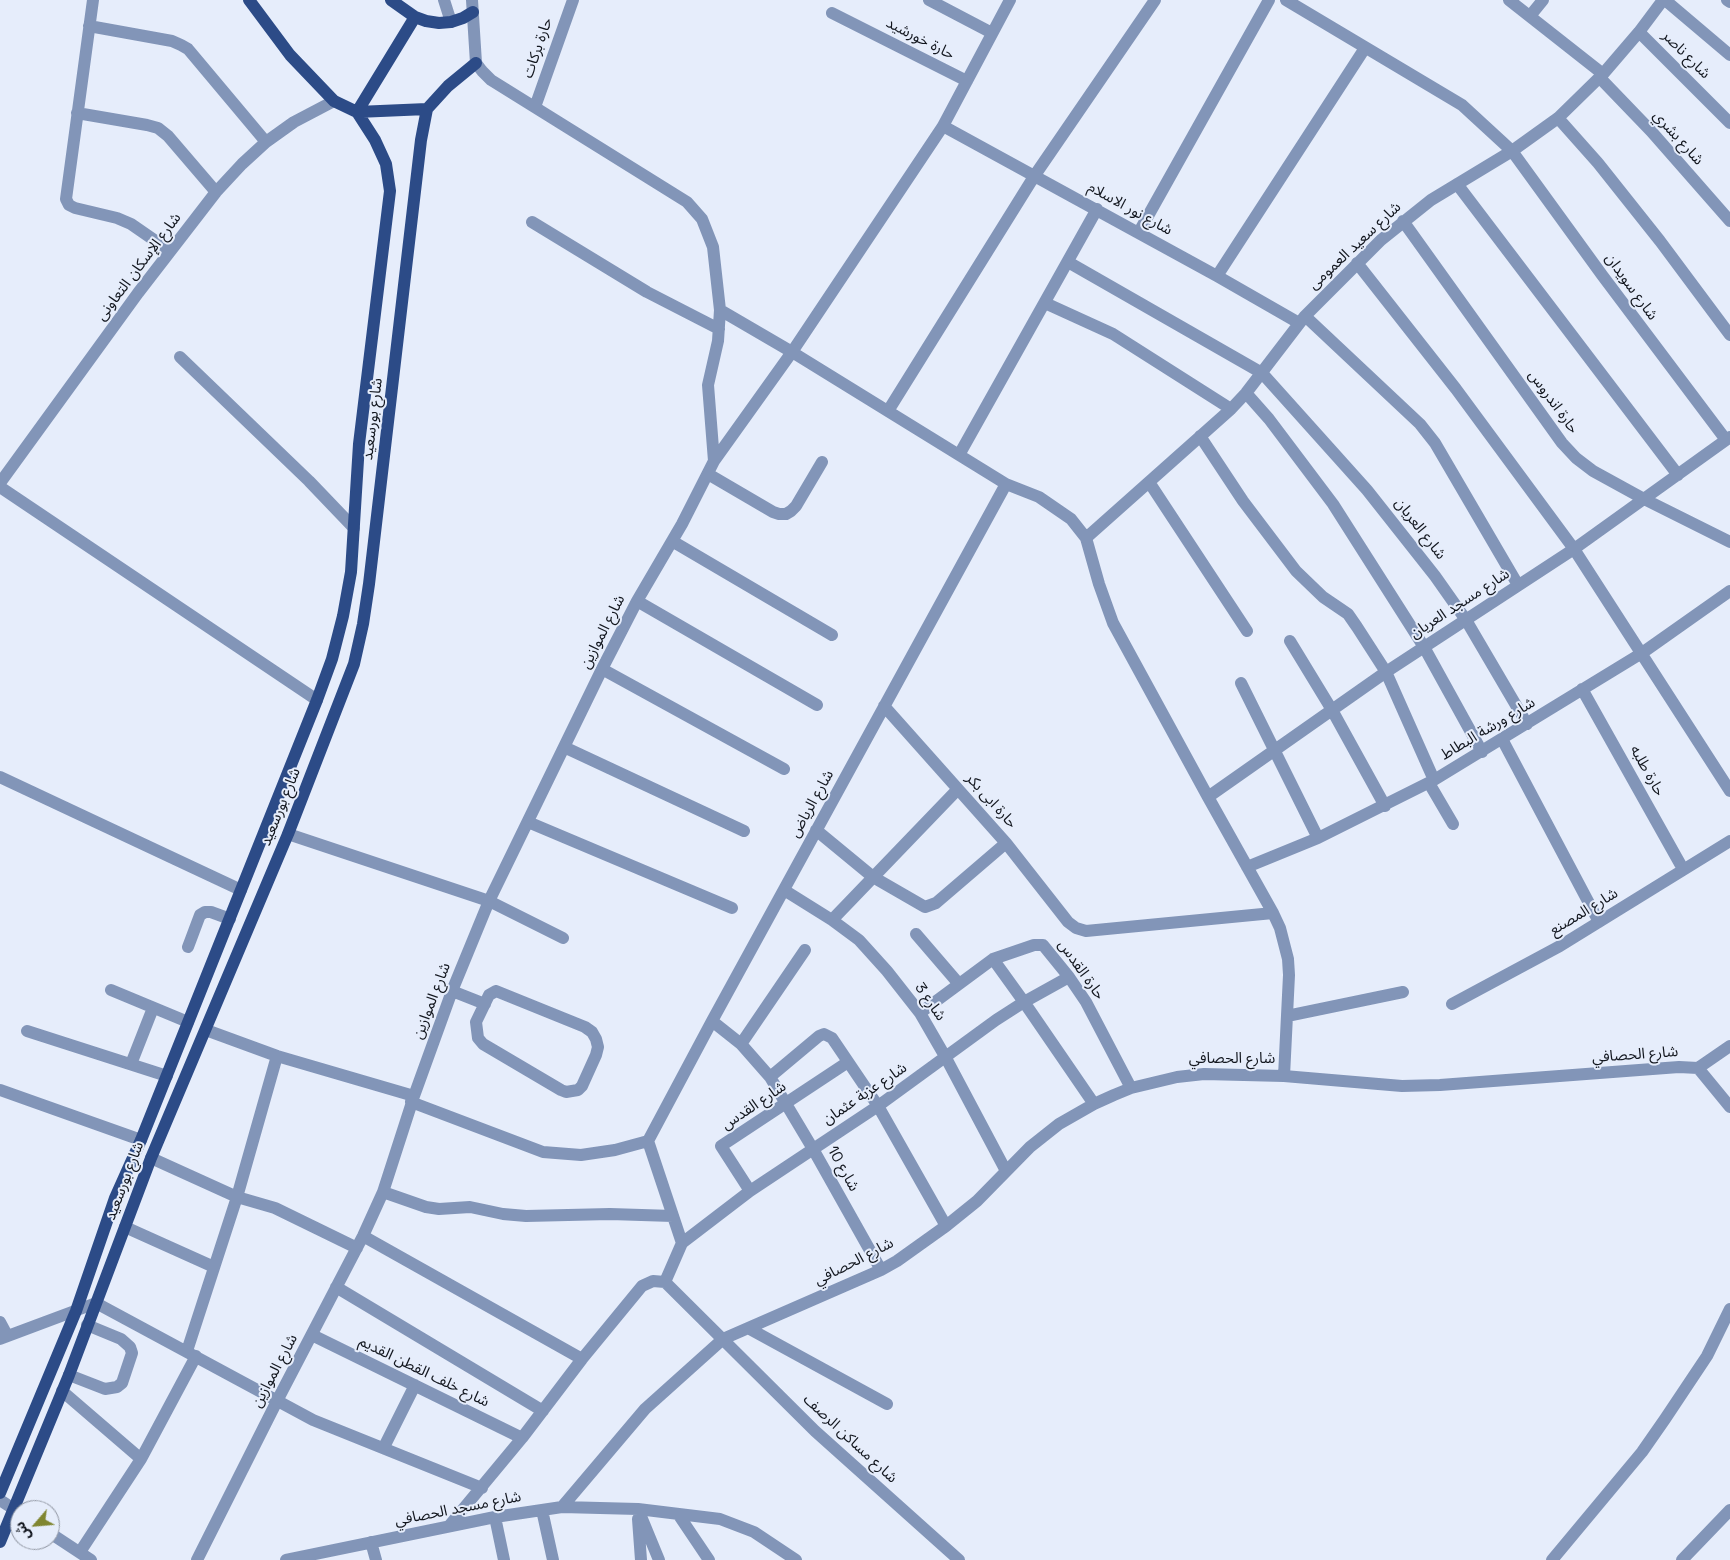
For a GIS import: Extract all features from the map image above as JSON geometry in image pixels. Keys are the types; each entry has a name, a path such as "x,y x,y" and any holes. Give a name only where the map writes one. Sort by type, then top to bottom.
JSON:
{"main road":[{"path":"249,0 290,55 334,100 357,112 427,109 448,86 476,63"},
{"path":"392,0 415,17 438,23 451,22 462,18 472,6"},
{"path":"357,112 415,17"},
{"name":"شارع بورسعيد","path":"21,1500 151,1158 288,834 354,664 363,624 375,544 421,140 427,109"},
{"name":"شارع بورسعيد","path":"0,1493 76,1311 115,1198 167,1076 332,659 343,616 351,572 359,444 390,191 390,177 386,164 375,140 357,112"},
{"name":"شارع بورسعيد","path":"0,1542 10,1524"}],"street":[{"path":"93,0 66,199 69,205 75,208 117,218 131,224 170,251"},
{"path":"444,0 451,22"},
{"name":"حارة بركات","path":"535,107 573,0"},
{"path":"929,0 992,33"},
{"name":"شارع الموازين","path":"197,1560 363,1236 383,1192 412,1099 452,990 489,901 637,601 672,542 714,461 792,352 943,126 1010,0"},
{"path":"888,411 1036,175 1155,0"},
{"path":"1139,232 1268,0"},
{"name":"شارع سويدان","path":"1286,0 1462,105 1512,150 1608,283 1728,439"},
{"name":"شارع بشري","path":"1509,0 1602,76 1730,221"},
{"path":"1530,16 1544,0"},
{"path":"1664,0 1730,55"},
{"name":"شارع سعيد العمومى","path":"1086,538 1231,409 1262,373 1302,319 1357,263 1403,221 1431,200 1512,150 1558,118 1602,76 1664,0"},
{"path":"472,6 476,63 482,72 491,80 688,202 702,219 713,247 720,310 718,341 708,385 714,461"},
{"name":"حارة خورشيد","path":"832,12 967,81"},
{"path":"89,26 172,41 188,49 266,142"},
{"name":"شارع ناصر","path":"1639,32 1730,123"},
{"path":"1217,276 1365,48"},
{"name":"شارع الإسكان التعاونى","path":"0,485 170,251 216,192 266,142 294,122 334,100"},
{"path":"77,113 158,128 168,136 216,192"},
{"path":"1558,118 1598,163 1660,241 1730,335"},
{"name":"شارع نور الاسلام","path":"943,126 1036,175 1217,276 1302,319 1420,424 1435,443 1518,585"},
{"path":"1457,184 1678,475"},
{"path":"959,455 1097,210"},
{"name":"حارة اندروس","path":"1403,221 1562,442 1576,458 1593,471 1644,500 1730,542"},
{"path":"532,222 647,292 719,329"},
{"name":"شارع العريان","path":"1068,262 1262,373 1367,490 1435,576 1466,620 1527,724"},
{"path":"1357,263 1456,389 1574,549 1730,791"},
{"path":"1044,303 1113,334 1231,409"},
{"path":"720,310 792,352 1006,484 1039,497 1072,519 1086,538 1099,584 1113,623 1273,913 1285,943 1289,975 1284,1076"},
{"path":"180,356 354,528"},
{"path":"1246,393 1269,419 1333,504 1424,647 1482,752"},
{"path":"1200,436 1243,501 1296,571 1323,597 1348,614 1386,672 1432,781 1453,824"},
{"name":"شارع مسجد العريان","path":"1208,797 1386,672 1574,549 1728,439"},
{"path":"708,474 773,512 786,514 796,506 822,462"},
{"path":"1149,482 1247,631"},
{"name":"شارع الرياض","path":"648,1141 1006,484"},
{"path":"0,485 316,700"},
{"path":"672,542 832,635"},
{"name":"شارع ورشة البطاط","path":"1247,867 1318,838 1432,781 1642,653 1730,591"},
{"path":"637,601 817,706"},
{"path":"1290,641 1332,710 1385,806"},
{"path":"602,669 784,769"},
{"path":"1241,683 1318,838"},
{"name":"حارة طلبه","path":"1582,689 1683,869"},
{"name":"حارة ابى بكر","path":"884,706 1006,843 1068,922 1076,928 1086,931 1273,913"},
{"path":"1502,739 1600,922"},
{"path":"564,748 744,831"},
{"path":"0,777 241,890"},
{"path":"832,920 958,789"},
{"path":"528,822 732,908"},
{"path":"816,830 873,877 925,907 930,906 1006,843"},
{"path":"288,834 489,901 563,938"},
{"name":"شارع المصنع","path":"1452,1004 1560,946 1730,841"},
{"name":"شارع 3","path":"784,890 832,920 859,940 920,1013 1006,1171"},
{"path":"188,946 200,915 205,912 211,912 230,919"},
{"path":"916,934 959,984"},
{"name":"حارة القدس","path":"920,1013 993,959 1034,945 1043,945 1086,1002 1131,1088"},
{"path":"741,1044 805,950"},
{"path":"993,959 1094,1104"},
{"name":"شارع عزبة عثمان","path":"682,1243 750,1191 878,1106 1024,1002 1069,977"},
{"path":"111,990 188,1022"},
{"path":"452,990 485,1004"},
{"path":"496,991 500,992 585,1027 592,1032 598,1047 582,1086 578,1090 566,1092 483,1044 478,1038 476,1022 485,1004 489,995 496,991"},
{"path":"1287,1016 1403,992"},
{"path":"131,1064 153,1008"},
{"name":"شارع 10","path":"712,1021 741,1044 770,1077 787,1103 881,1270"},
{"path":"206,1030 277,1056 412,1099 544,1152 581,1155 615,1150 648,1141 682,1243 665,1282 653,1281 642,1286 582,1359 482,1488 449,1526"},
{"path":"27,1031 167,1076"},
{"path":"770,1077 819,1036 824,1034 832,1038 878,1106 946,1226"},
{"path":"1730,1046 1698,1068 1725,1089 1730,1106"},
{"path":"80,1552 141,1459 192,1353 214,1267 238,1197 277,1056"},
{"name":"شارع القدس","path":"750,1191 721,1146 848,1062"},
{"name":"شارع الحصافي","path":"562,1507 645,1409 723,1339 881,1270 946,1226 977,1201 1030,1147 1059,1124 1094,1104 1131,1088 1177,1076 1204,1074 1284,1076 1402,1086 1440,1085 1679,1067 1698,1068"},
{"path":"0,1090 141,1140"},
{"path":"151,1158 238,1197 276,1208 356,1248"},
{"path":"383,1192 426,1207 439,1209 470,1207 519,1216 610,1214 673,1216"},
{"path":"125,1227 214,1267"},
{"path":"363,1236 582,1359"},
{"name":"شارع مساكن الرصف","path":"665,1282 815,1431 959,1560"},
{"path":"336,1287 543,1411"},
{"path":"0,1322 4,1336 76,1311 96,1302 314,1420 482,1488"},
{"path":"1552,1560 1642,1452 1665,1420 1724,1333 1730,1309"},
{"path":"69,1374 105,1389 117,1387 122,1382 132,1353 130,1347 121,1339 87,1325"},
{"path":"748,1328 887,1404"},
{"name":"شارع خلف القطن القديم","path":"312,1335 522,1438"},
{"path":"384,1447 415,1385"},
{"path":"62,1391 141,1459"},
{"name":"شارع مسجد الحصافي","path":"286,1560 495,1517 562,1507 638,1509 701,1516 737,1525 754,1532 796,1560"},
{"path":"638,1509 641,1560"},
{"path":"638,1509 659,1560"},
{"path":"542,1510 553,1560"},
{"path":"1682,1560 1730,1510"},
{"path":"678,1514 709,1560"},
{"path":"495,1517 504,1560"},
{"path":"60,1539 91,1560"},
{"path":"371,1542 376,1560"}]}
